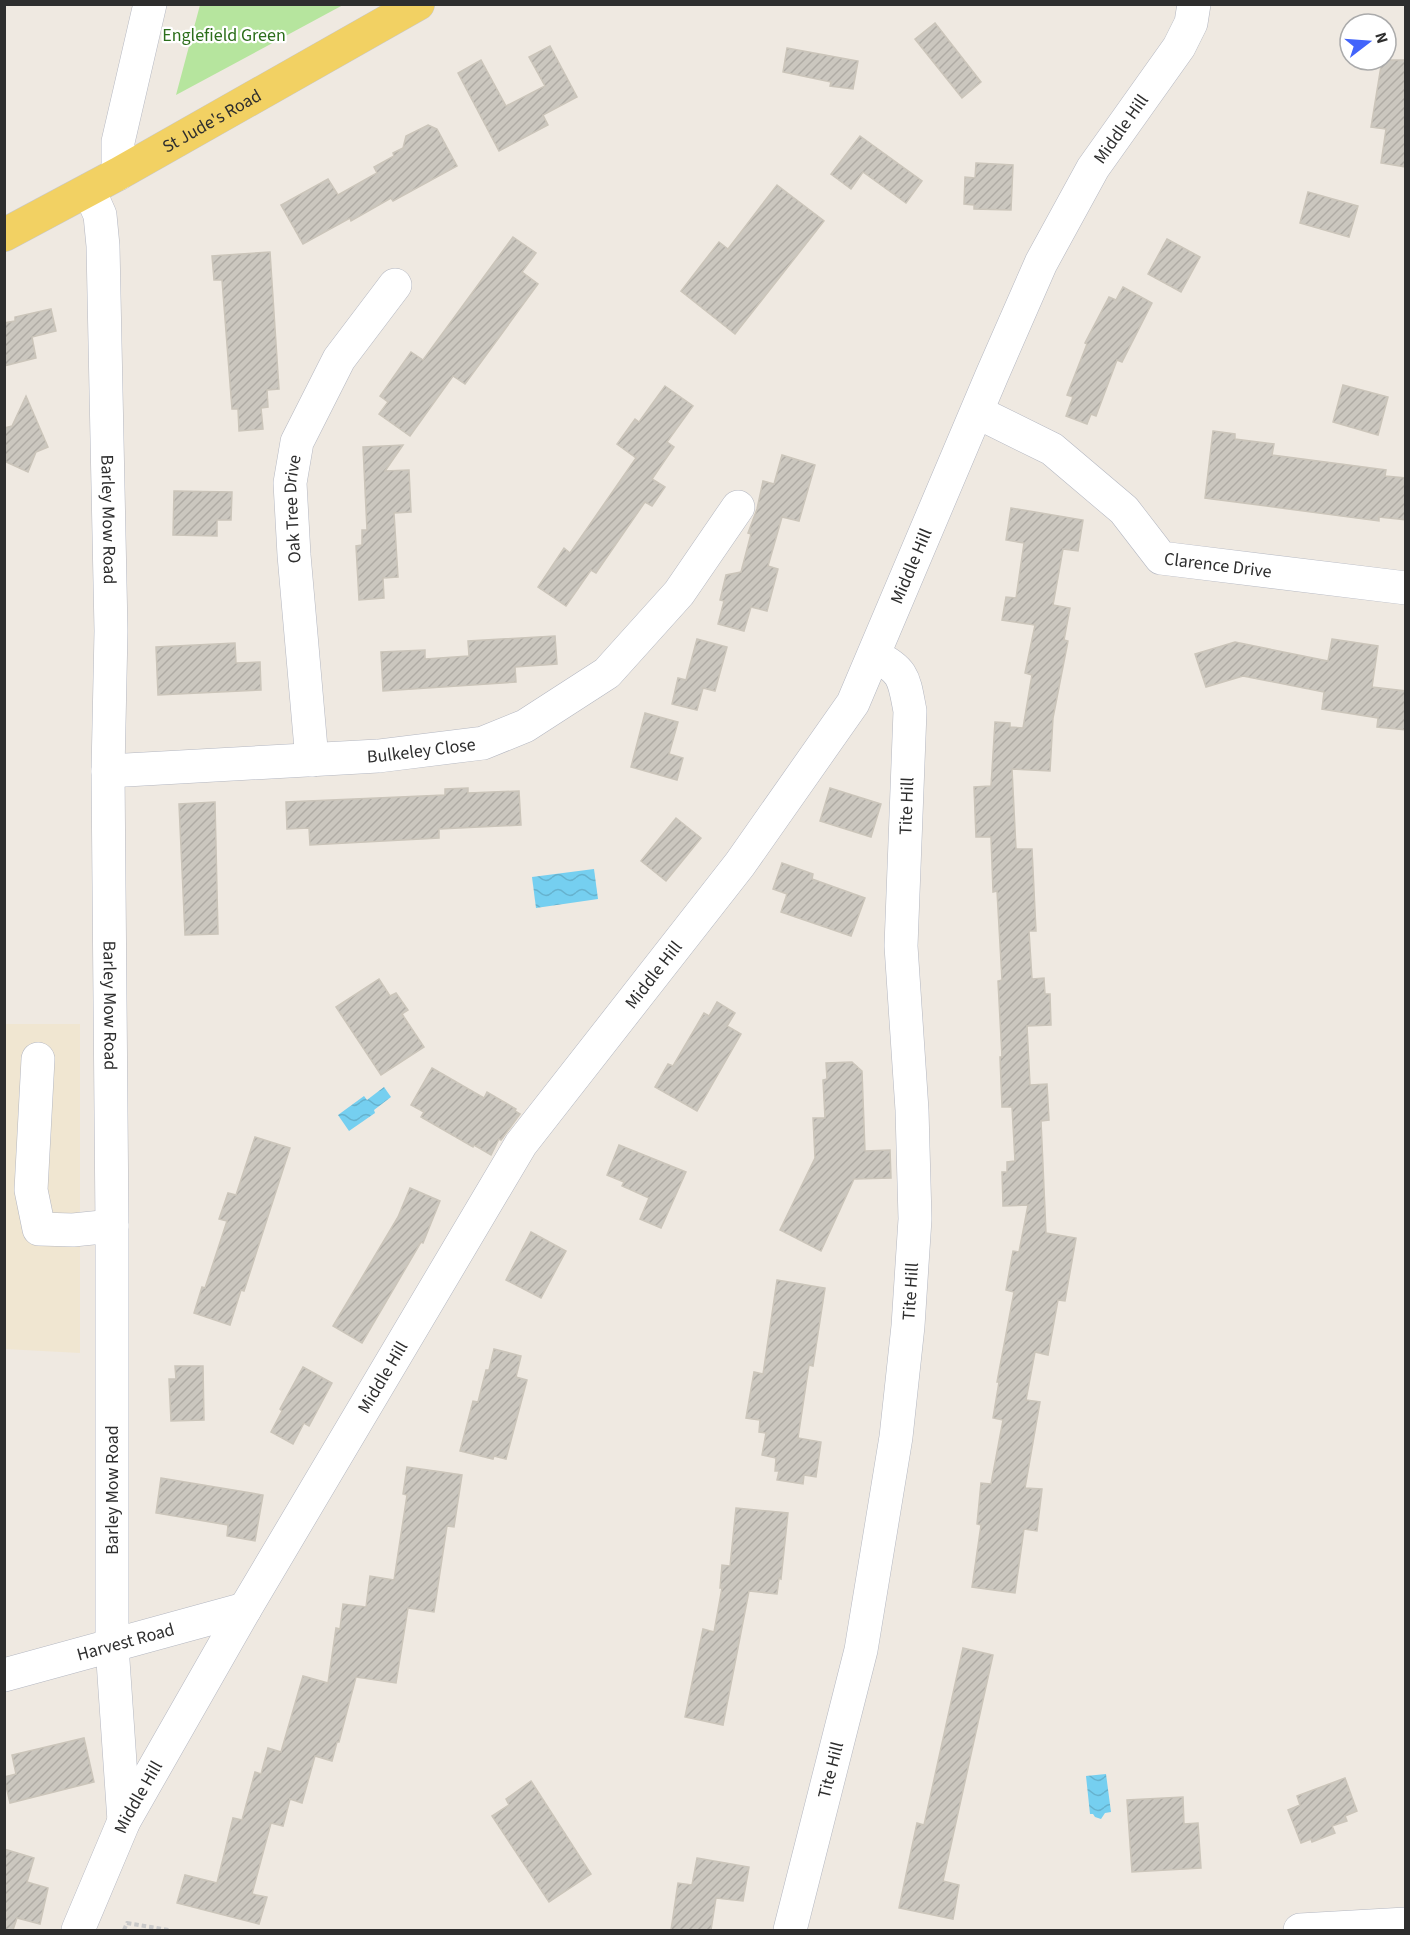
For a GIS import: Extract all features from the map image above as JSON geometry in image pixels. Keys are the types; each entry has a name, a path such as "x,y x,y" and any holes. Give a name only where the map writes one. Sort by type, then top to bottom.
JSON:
{"main road":[{"name":"St Jude's Road","path":"4,235 118,174 418,4"}],"street":[{"path":"118,174 118,142 150,4"},
{"name":"Middle Hill","path":"86,1929 123,1821 245,1609 521,1144 740,864 853,703 1041,263 1093,168 1179,47 1191,23 1194,4"},
{"name":"Barley Mow Road","path":"89,190 100,215 104,246 111,631 108,771 112,1226 112,1646 123,1821"},
{"name":"Oak Tree Drive","path":"312,760 290,483 297,442 339,359 395,285"},
{"name":"Clarence Drive","path":"977,412 1052,449 1124,510 1161,558 1406,588"},
{"name":"Bulkeley Close","path":"108,771 378,756 483,743 525,726 607,673 679,593 738,507"},
{"name":"Tite Hill","path":"790,1930 861,1650 896,1437 908,1326 915,1220 912,1110 901,946 910,711 905,685 899,672 889,663 874,656"},
{"path":"38,1059 31,1190 39,1229 73,1230 112,1226"},
{"name":"Harvest Road","path":"4,1675 245,1609"},
{"path":"1300,1930 1393,1925 1406,1906"}],"path":[{"path":"124,1930 127,1923 170,1930"}],"shaded area":[{"path":"4,1024 80,1024 80,1353 5,1349"}],"green space":[{"name":"Englefield Green","path":"200,4 343,5 176,95"}],"water":[{"path":"594,869 598,899 536,908 532,877"},
{"path":"384,1087 391,1097 374,1110 375,1113 349,1131 338,1115 364,1096 367,1100"},
{"path":"1106,1774 1111,1812 1105,1813 1101,1819 1090,1814 1086,1776"}],"building":[{"path":"935,23 981,82 962,98 915,39"},
{"path":"550,46 577,97 543,115 548,125 499,151 458,73 481,60 506,106 545,86 529,57"},
{"path":"787,48 858,61 853,89 830,86 831,82 783,72"},
{"path":"1398,60 1406,60 1406,167 1381,163 1386,129 1371,127 1380,72 1398,72"},
{"path":"428,125 437,129 457,166 393,201 391,198 351,221 350,218 303,244 281,205 328,179 338,195 377,173 374,167 403,148 406,136"},
{"path":"860,136 922,181 906,203 863,172 851,189 831,174"},
{"path":"976,163 1013,165 1011,210 974,209 974,205 964,204 965,177 975,178"},
{"path":"777,185 824,221 735,334 681,291 719,242 728,249"},
{"path":"1308,192 1358,206 1349,237 1300,223"},
{"path":"513,237 536,253 522,272 538,284 465,384 453,376 410,436 379,414 388,402 380,396 411,352 423,360"},
{"path":"1167,239 1200,257 1181,292 1148,274"},
{"path":"270,252 279,389 267,390 268,407 261,408 263,429 239,431 238,409 232,409 222,280 214,280 212,256"},
{"path":"1123,287 1152,303 1122,362 1117,360 1096,416 1091,414 1087,424 1066,416 1073,397 1067,395 1087,344 1085,343 1109,297 1116,300"},
{"path":"51,309 56,331 32,337 36,358 4,366 4,323 15,321 15,317"},
{"path":"1343,385 1388,397 1378,435 1333,422"},
{"path":"665,386 693,406 667,442 674,447 652,479 665,487 652,506 645,502 596,573 591,570 566,606 538,587 564,548 570,553 636,458 617,444 635,419 639,422"},
{"path":"26,396 48,447 36,452 28,472 4,461 4,428 12,426"},
{"path":"1213,431 1235,434 1235,439 1274,444 1272,455 1386,470 1385,476 1406,478 1406,520 1379,517 1379,521 1205,498"},
{"path":"403,445 385,471 409,470 411,512 394,513 398,577 383,578 384,598 359,600 356,546 362,545 362,530 367,530 363,447"},
{"path":"782,455 815,465 799,521 782,517 768,566 778,569 767,611 751,607 744,631 718,624 724,601 720,600 726,575 741,572 751,534 748,533 757,509 763,481 774,484"},
{"path":"174,491 232,492 231,520 217,520 217,536 173,535"},
{"path":"1011,508 1083,520 1078,551 1063,549 1053,605 1070,608 1064,640 1068,641 1053,718 1050,771 1012,769 1016,849 1032,849 1036,931 1029,931 1032,979 1044,978 1045,994 1050,994 1051,1025 1027,1026 1030,1085 1047,1084 1049,1120 1041,1121 1046,1233 1076,1238 1065,1301 1058,1300 1048,1355 1035,1352 1026,1400 1040,1402 1025,1488 1042,1489 1037,1531 1024,1529 1015,1593 972,1587 981,1525 977,1524 981,1483 991,1484 1003,1420 993,1418 999,1382 997,1382 1014,1292 1006,1290 1013,1251 1019,1252 1028,1205 1003,1206 1002,1172 1007,1172 1007,1162 1015,1161 1012,1107 1002,1107 998,981 1002,980 997,891 993,892 991,837 976,837 974,787 991,786 995,722 1010,723 1010,727 1023,728 1032,675 1025,673 1035,625 1002,620 1006,597 1016,598 1024,543 1006,540"},
{"path":"555,636 557,664 515,667 516,682 383,691 381,652 425,650 425,659 469,656 468,641"},
{"path":"697,639 727,647 715,691 703,688 697,710 672,704 678,678 686,680"},
{"path":"1332,639 1378,646 1372,687 1406,691 1406,730 1377,727 1378,718 1322,709 1324,692 1243,676 1206,687 1195,654 1235,642 1328,661"},
{"path":"235,643 236,663 260,662 261,690 158,695 156,647"},
{"path":"645,713 678,722 669,754 683,758 677,780 631,767"},
{"path":"468,788 468,793 519,791 521,825 439,829 439,838 310,845 309,828 287,829 286,802 445,795 445,789"},
{"path":"830,788 881,804 871,837 820,821"},
{"path":"215,802 218,934 185,935 179,804"},
{"path":"676,818 701,838 666,881 641,861"},
{"path":"782,863 813,874 812,879 865,898 851,936 781,912 787,894 773,889"},
{"path":"379,979 390,996 396,993 408,1010 402,1014 424,1047 381,1075 336,1007"},
{"path":"717,1002 735,1013 727,1026 741,1034 697,1111 655,1087 668,1064 673,1066 704,1013 709,1016"},
{"path":"852,1062 862,1071 865,1151 890,1150 891,1178 854,1179 821,1251 780,1230 815,1158 813,1118 825,1118 823,1080 827,1079 826,1063"},
{"path":"432,1068 484,1098 487,1092 516,1109 515,1111 520,1114 501,1140 499,1139 491,1155 421,1117 424,1112 411,1105"},
{"path":"255,1137 290,1148 244,1291 241,1290 230,1325 194,1313 202,1287 205,1288 227,1221 219,1219 228,1193 236,1195"},
{"path":"619,1145 686,1172 661,1228 640,1219 649,1198 622,1186 624,1182 607,1175"},
{"path":"410,1188 440,1201 423,1243 421,1242 362,1343 333,1326 398,1217"},
{"path":"531,1232 566,1251 541,1298 506,1280"},
{"path":"777,1280 825,1288 813,1366 809,1365 798,1438 821,1442 816,1477 804,1475 803,1484 777,1480 779,1471 775,1471 776,1458 762,1455 766,1433 759,1432 760,1420 746,1418 754,1372 763,1374"},
{"path":"494,1349 521,1356 516,1377 527,1380 506,1459 494,1456 493,1459 460,1451 473,1401 478,1402"},
{"path":"175,1366 203,1366 204,1420 171,1421 169,1379 176,1379"},
{"path":"303,1367 332,1383 309,1426 304,1423 293,1444 271,1432 282,1411 280,1409"},
{"path":"407,1467 462,1475 454,1527 447,1526 434,1612 408,1608 396,1683 356,1677 332,1761 315,1756 302,1803 290,1799 283,1826 271,1823 252,1894 267,1897 259,1924 177,1903 185,1875 217,1883 233,1818 242,1820 255,1772 261,1774 268,1748 281,1752 303,1676 328,1683 336,1628 340,1629 343,1604 366,1607 370,1576 394,1580 407,1495 403,1494"},
{"path":"161,1478 263,1495 255,1541 227,1536 228,1525 156,1513"},
{"path":"736,1508 788,1513 781,1579 779,1578 777,1594 749,1591 723,1725 685,1717 703,1629 714,1632 722,1588 720,1588 722,1565 730,1566"},
{"path":"963,1648 993,1655 943,1881 959,1885 953,1919 899,1908 917,1823 924,1825"},
{"path":"84,1738 94,1782 10,1803 4,1777 16,1774 12,1755"},
{"path":"1345,1778 1357,1811 1345,1816 1347,1821 1332,1826 1335,1833 1312,1842 1311,1839 1301,1843 1288,1810 1300,1805 1297,1796"},
{"path":"531,1781 591,1874 549,1902 492,1816 509,1805 506,1799"},
{"path":"1183,1797 1184,1824 1198,1823 1201,1868 1132,1872 1127,1800"},
{"path":"4,1849 34,1858 27,1882 48,1888 40,1924 17,1918 13,1930 4,1930"},
{"path":"697,1858 749,1867 743,1901 716,1898 711,1930 671,1930 678,1883 692,1885"}]}
